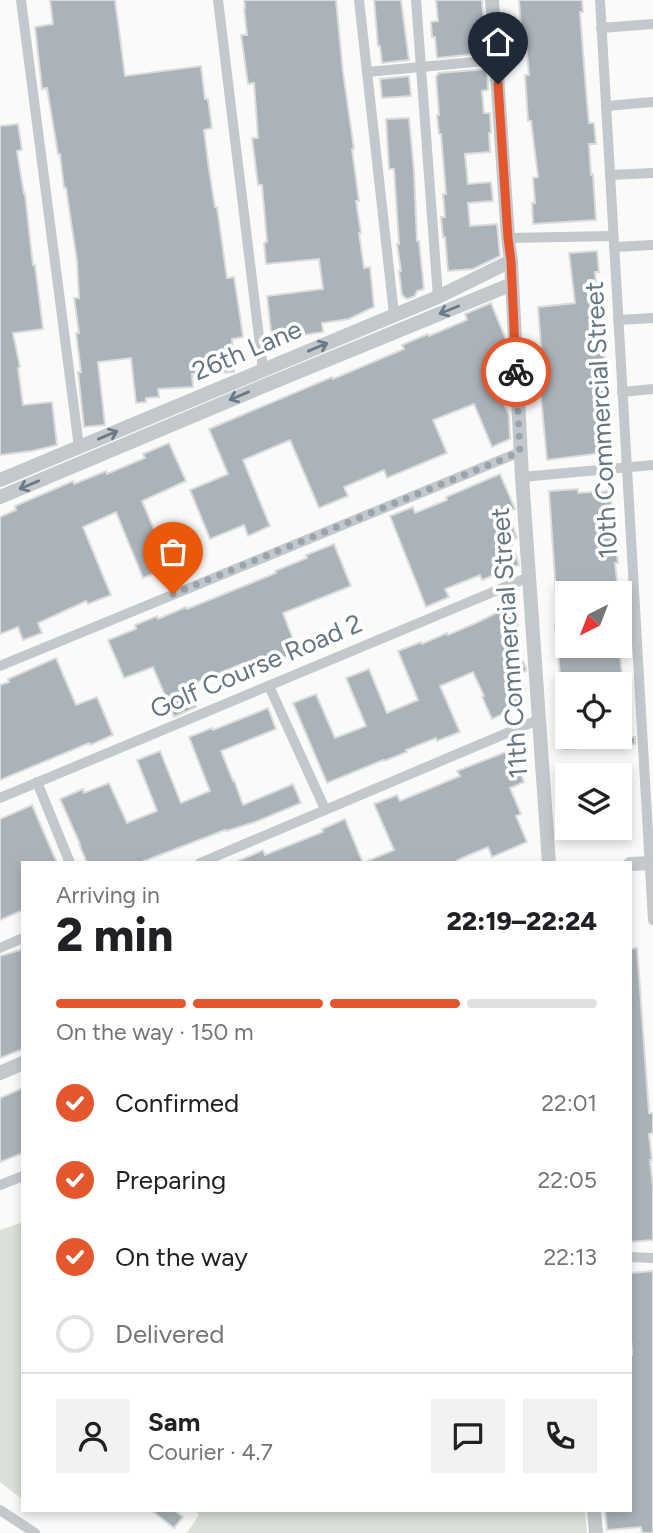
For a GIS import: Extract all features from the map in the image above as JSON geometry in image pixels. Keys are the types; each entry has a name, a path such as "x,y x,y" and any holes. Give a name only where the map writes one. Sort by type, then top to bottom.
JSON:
{"street":[{"path":"21,0 79,447"},
{"path":"218,0 263,370"},
{"path":"359,0 394,314"},
{"path":"416,0 438,297"},
{"name":"11th Commercial Street","path":"492,0 549,861"},
{"name":"10th Commercial Street","path":"600,0 653,920"},
{"path":"601,28 653,24"},
{"path":"367,72 496,60"},
{"path":"606,106 653,102"},
{"path":"610,175 653,173"},
{"path":"508,238 614,241 653,245"},
{"name":"26th Lane","path":"0,480 438,297 511,261"},
{"path":"0,497 512,284"},
{"path":"618,320 653,318"},
{"path":"622,392 653,389"},
{"path":"0,666 520,452"},
{"path":"522,477 653,466"},
{"name":"Golf Course Road 2","path":"0,798 529,577"},
{"path":"269,686 325,809"},
{"path":"205,861 540,719"},
{"path":"37,782 70,861"},
{"path":"632,864 651,863"},
{"path":"0,948 21,939"},
{"path":"0,1073 21,1064"},
{"path":"0,1185 21,1177"},
{"path":"632,1257 653,1258"},
{"path":"0,1510 35,1533"},
{"path":"594,1512 596,1533"}],"shaded area":[{"path":"21,1223 21,1498 0,1482 0,1230"},
{"path":"197,1512 585,1512 587,1533 187,1533 199,1515"}],"building":[{"path":"50,0 115,0 125,76 201,66 212,128 204,130 209,169 227,278 234,277 243,337 232,339 234,372 192,374 193,387 158,389 159,397 146,398 146,402 136,403 131,358 98,362 105,425 84,427 78,372 81,372 76,333 79,333 74,298 79,298 77,261 47,88 42,89 35,27 53,24"},
{"path":"244,0 336,0 354,149 359,233 364,268 370,267 374,307 349,319 322,323 323,332 272,340 267,296 323,289 319,259 266,264 264,243 267,242 262,185 258,185 252,138 258,138 254,83 248,84 241,35 247,35"},
{"path":"374,0 401,0 409,60 382,63"},
{"path":"436,0 482,0 486,53 437,58 431,22 438,21"},
{"path":"519,0 582,0 583,12 580,12 589,123 594,123 596,144 589,144 596,220 533,224 533,178 538,177 531,121 528,121 525,75 529,75 526,43 522,43"},
{"path":"487,69 488,90 482,91 484,113 490,113 490,152 465,154 468,184 491,182 493,201 468,203 470,226 497,224 500,256 473,269 448,271 441,217 445,217 443,194 446,194 437,115 436,76 438,73"},
{"path":"409,76 411,96 382,98 380,79"},
{"path":"409,118 417,241 424,289 407,299 402,295 399,271 394,169 389,169 386,119"},
{"path":"18,124 22,150 17,151 43,329 13,333 20,367 23,405 52,402 57,445 0,455 0,126"},
{"path":"597,251 599,272 595,272 598,304 601,303 607,403 603,403 605,429 600,430 602,453 547,460 540,387 544,387 538,307 575,303 569,253"},
{"path":"491,303 505,337 506,351 489,358 503,391 499,392 509,415 510,439 492,447 474,404 433,420 447,453 387,478 384,470 344,487 348,496 319,508 290,440 243,460 270,526 248,536 244,525 210,539 190,490 228,474 209,429 404,349 402,345 467,320 465,314"},
{"path":"169,443 186,481 142,501 170,567 143,578 116,512 83,527 111,595 88,604 86,601 38,623 42,633 23,640 18,627 0,634 0,517 16,510 15,506 73,481 74,484 106,471 107,474 145,458 143,454"},
{"path":"500,474 515,509 507,512 517,538 510,540 519,565 482,580 480,575 445,589 449,597 426,607 390,516 413,507 415,513"},
{"path":"549,491 610,491 618,563 615,563 617,581 555,581"},
{"path":"334,544 351,586 283,613 298,652 248,672 244,663 188,686 196,707 174,717 153,667 124,678 108,640 136,629 135,625 157,616 158,619 186,607 187,609 276,573 275,571 307,558 306,555"},
{"path":"515,604 520,644 516,646 526,668 526,671 519,674 525,690 518,694 522,705 492,719 473,672 440,686 460,732 437,741 436,738 327,783 293,703 316,694 335,738 366,726 346,678 369,669 387,713 418,700 398,651 447,633 448,635"},
{"path":"56,658 76,705 97,697 113,735 0,780 0,685"},
{"path":"558,658 620,658 622,672 560,672"},
{"path":"268,708 276,729 221,751 243,805 293,784 301,803 144,861 86,861 60,799 83,789 84,793 109,783 127,823 157,811 137,760 160,751 181,803 210,791 189,737 212,728 213,730"},
{"path":"511,750 524,782 510,788 521,814 516,816 527,842 492,857 488,847 457,861 368,861 394,850 374,804 397,795 400,801 460,776 457,771"},
{"path":"32,805 56,861 21,861 21,911 0,920 0,819"},
{"path":"345,819 362,861 238,861 263,850 265,855 323,832 322,829"},
{"path":"637,948 649,1113 653,1113 653,1133 649,1134 653,1240 632,1242 632,949"},
{"path":"21,950 21,1050 0,1058 0,956"},
{"path":"21,1089 21,1154 0,1162 0,1098"},
{"path":"653,1271 653,1533 642,1533 641,1527 607,1530 605,1512 632,1512 632,1273"},
{"path":"154,1512 177,1512 183,1517 174,1528"}],"way so far":[{"path":"173,594 520,452 516,372"}],"route":[{"path":"498,84 516,372"}]}
